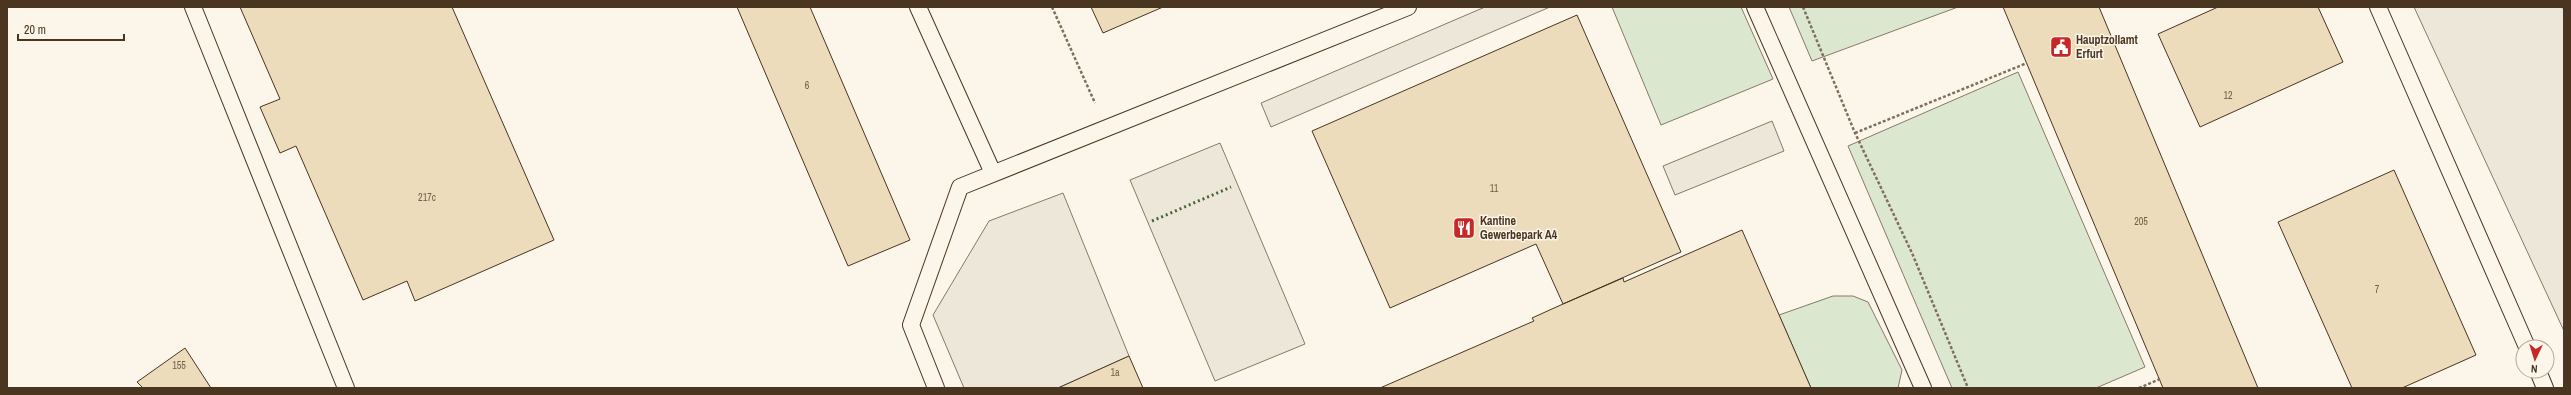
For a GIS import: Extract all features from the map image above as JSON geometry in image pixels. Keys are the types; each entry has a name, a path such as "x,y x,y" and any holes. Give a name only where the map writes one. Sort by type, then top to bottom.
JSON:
{"lane":[{"path":"193,7 346,388"},
{"path":"918,7 993,174"},
{"path":"936,388 911,325 960,187 1408,7"},
{"path":"1755,7 1924,388"},
{"path":"2378,7 2523,339"}],"path":[{"path":"1052,7 1106,128"},
{"path":"1803,7 1855,132 1912,252 1968,388"},
{"path":"1855,132 2026,63"},
{"path":"2139,388 2160,379"}],"green space":[{"path":"1612,7 1741,7 1773,79 1661,125"},
{"path":"1789,7 1958,7 1812,61"},
{"path":"2018,72 2145,367 2096,388 1952,388 1848,146"},
{"path":"1833,296 1853,296 1868,302 1902,370 1898,388 1811,388 1779,315"}],"shaded area":[{"path":"1485,7 1550,7 1271,127 1261,103"},
{"path":"2414,7 2561,7 2564,9 2564,331"},
{"path":"1772,121 1784,151 1675,195 1663,166"},
{"path":"1220,143 1305,344 1215,381 1130,180"},
{"path":"1063,193 1129,356 1058,388 964,388 933,315 989,221"}],"building":[{"path":"240,7 452,7 554,240 415,301 407,281 363,300 296,146 280,153 260,107 280,99"},
{"path":"737,7 810,7 910,240 848,266"},
{"path":"1091,7 1163,7 1103,33"},
{"path":"2003,7 2099,7 2258,388 2163,388"},
{"path":"2218,7 2318,7 2343,62 2200,127 2158,34"},
{"path":"1577,15 1681,252 1563,304 1536,244 1390,308 1312,131"},
{"path":"2394,170 2476,355 2402,388 2352,388 2278,222"},
{"path":"1742,230 1811,388 1380,388 1534,321 1532,318 1563,304 1623,278 1624,282"},
{"path":"185,348 211,388 143,388 137,382"},
{"path":"1129,356 1143,388 1058,388"}],"hedge":[{"path":"1152,221 1231,187"}],"place":[{"name":"Hauptzollamt Erfurt","path":"2061,47"},
{"name":"Kantine Gewerbepark A4","path":"1464,228"}]}
